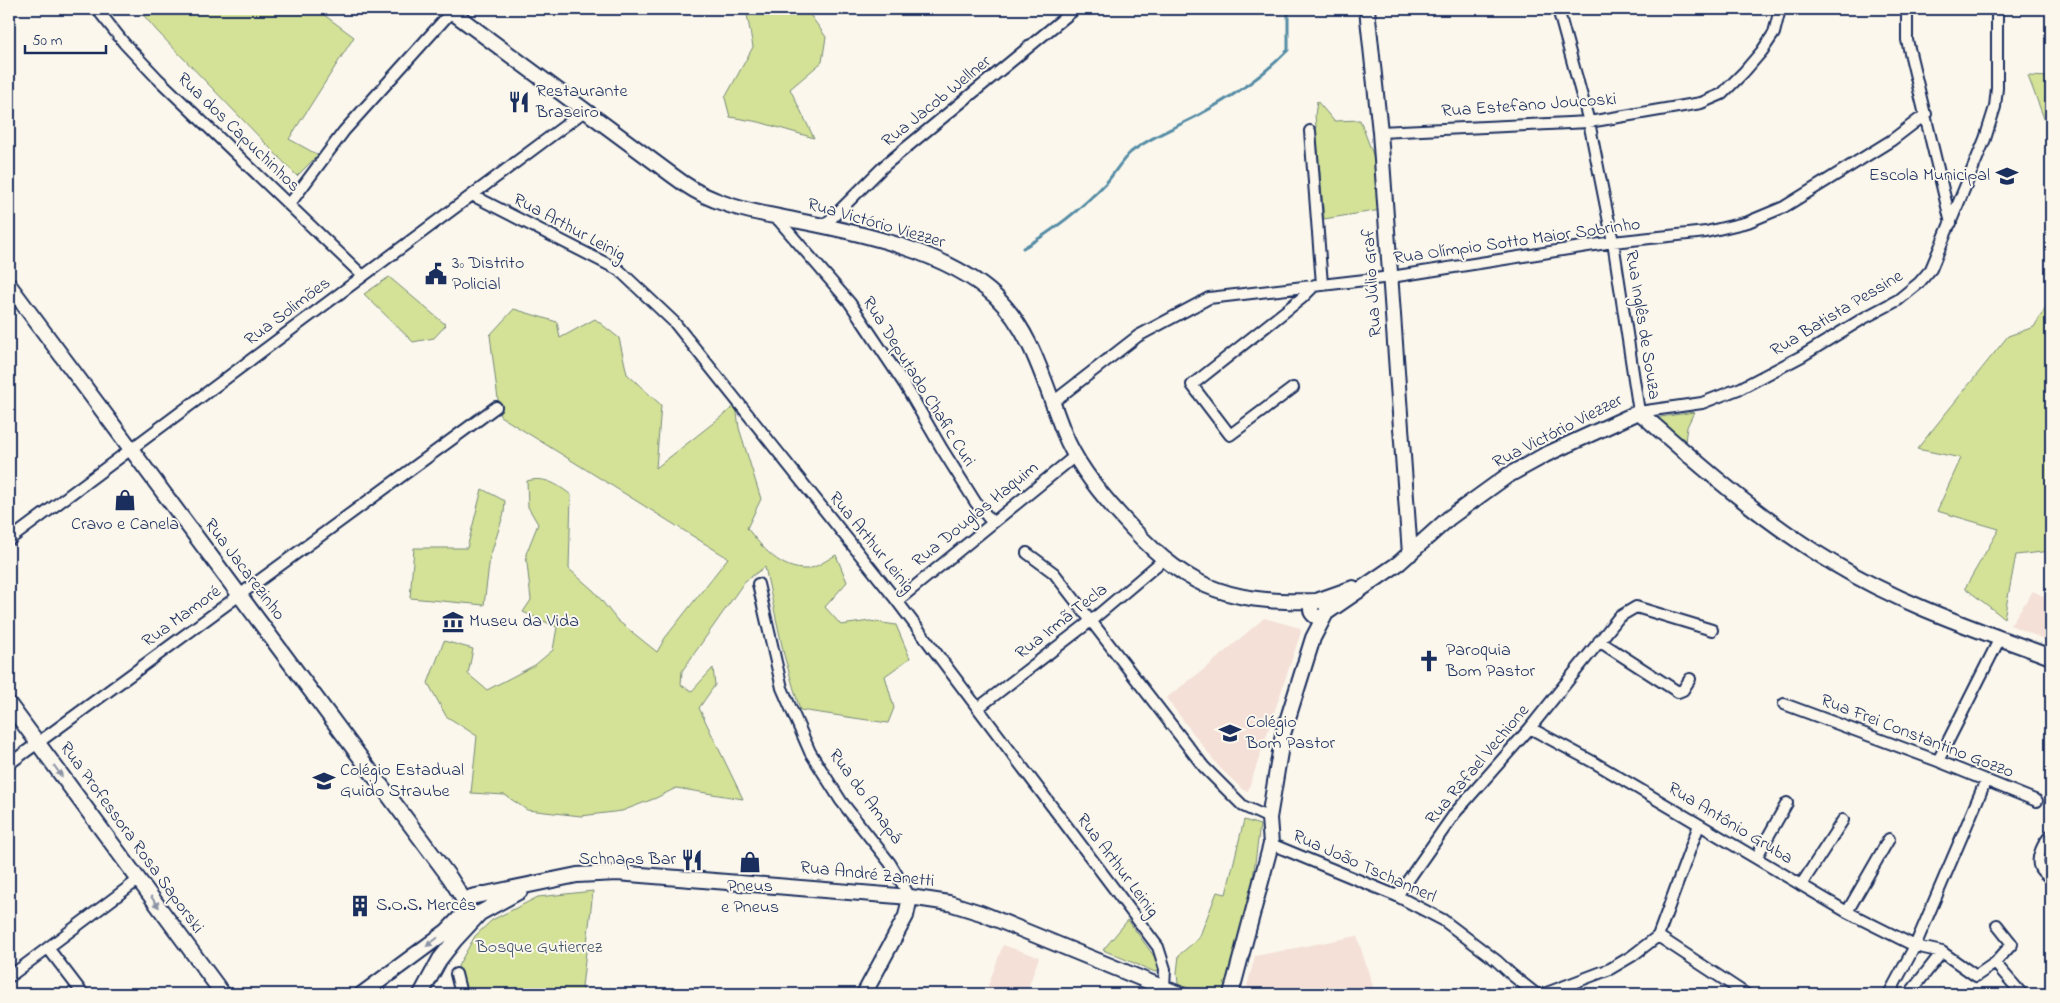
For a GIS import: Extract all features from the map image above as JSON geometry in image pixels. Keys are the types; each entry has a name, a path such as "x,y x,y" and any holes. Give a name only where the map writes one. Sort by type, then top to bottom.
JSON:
{"street":[{"name":"Rua dos Capuchinhos","path":"97,9 124,43 152,73 363,276"},
{"name":"Rua Jacob Wellner","path":"824,226 885,165 1075,9"},
{"name":"Rua Júlio Graf","path":"1367,9 1380,132 1410,554"},
{"name":"Rua Inglês de Souza","path":"1558,9 1590,122 1613,242 1639,412"},
{"name":"Rua Estefano Joucoski","path":"1380,132 1590,122 1701,102 1722,94 1762,51 1774,33 1780,9"},
{"path":"1907,9 1907,40 1951,222"},
{"name":"Rua Batista Pessine","path":"1639,412 1702,403 1741,388 1802,356 1864,318 1898,300 1919,283 1932,268 1995,107 1997,88 1997,9"},
{"path":"289,205 344,131 450,10"},
{"name":"Rua Victório Viezzer","path":"450,10 666,171 700,193 728,205 824,226 926,256 962,272 979,283 998,299 1014,320 1034,355 1063,432 1075,456 1115,510 1147,546 1163,560 1190,578 1224,592 1258,600 1318,609 1377,579 1410,554 1449,518 1507,476 1552,452 1639,412"},
{"name":"Rua Solimões","path":"9,540 586,110"},
{"name":"Rua Olímpio Sotto Maior Sobrinho","path":"1053,402 1138,336 1209,298 1391,277 1613,242 1706,232 1748,222 1784,207 1892,140 1926,114"},
{"path":"1293,388 1230,435 1192,386 1319,284 1310,131"},
{"name":"Rua Arthur Leinig","path":"472,195 619,270 674,322 897,601 1158,947 1165,969 1164,987"},
{"name":"Rua Deputado Chafic Curi","path":"775,216 850,303 905,385 976,503 992,522"},
{"name":"Rua Jacarezinho","path":"9,286 450,878 475,905"},
{"name":"Rua Mamoré","path":"9,764 496,407"},
{"path":"1639,412 1740,499 1833,564 1897,596 2051,657"},
{"name":"Rua Douglas Haquim","path":"897,601 1075,456"},
{"path":"1027,553 1054,573 1204,767 1243,806 1269,818"},
{"name":"Rua Irmã Tecla","path":"978,708 1092,620 1163,560"},
{"name":"Rua do Amapá","path":"758,584 782,688 810,752 841,801 890,864 910,897"},
{"name":"Rua Rafael Vechione","path":"1396,896 1455,813 1530,728 1598,641 1619,618 1636,607 1712,630"},
{"path":"1231,994 1271,844 1269,818 1283,734 1312,638 1318,609"},
{"path":"1938,761 2000,638"},
{"path":"1598,641 1678,692 1683,690 1690,679"},
{"name":"Rua Professora Rosa Saporski","path":"9,704 223,994"},
{"name":"Rua Frei Constantino Gozzo","path":"1784,704 1938,761 2037,801"},
{"name":"Rua Antônio Gruba","path":"1530,728 1595,763 1847,912 1915,946 1942,952"},
{"path":"1890,994 1915,946 1986,780"},
{"path":"1756,858 1787,803"},
{"path":"1801,885 1842,820"},
{"path":"1544,994 1610,969 1632,956 1658,936 1699,825"},
{"path":"2051,836 2047,839 2039,858 2040,868 2051,880"},
{"path":"1847,912 1889,839"},
{"name":"Rua João Tschannerl","path":"1271,844 1396,896 1443,920 1497,961 1536,994"},
{"name":"Rua André Zanetti","path":"475,905 534,884 577,875 618,873 910,897 949,904 981,913 1179,994"},
{"path":"9,977 138,880"},
{"path":"864,994 906,916 910,897"},
{"path":"362,994 453,926 475,905"},
{"path":"421,994 440,959 455,940 475,905"},
{"path":"1898,979 1911,994 1942,952 1976,976 1995,963 2012,944 1997,925"},
{"path":"1658,936 1746,994"},
{"path":"48,948 83,994"},
{"path":"1995,963 2022,994"},
{"path":"456,974 461,994"}],"shaded area":[{"path":"2033,591 2051,600 2051,642 2010,625"},
{"name":"Colégio Bom Pastor","path":"1264,618 1300,628 1301,632 1248,791 1243,790 1219,767 1166,698 1207,667"},
{"path":"1357,936 1374,990 1354,994 1245,994 1255,956"},
{"path":"1003,945 1039,957 1026,994 985,994"}],"green space":[{"path":"316,9 354,37 289,139 318,155 297,176 157,31 139,10"},
{"path":"746,9 806,9 826,37 822,62 790,89 814,138 759,122 730,117 725,98 753,47"},
{"path":"2028,76 2051,77 2051,137"},
{"path":"1317,101 1334,121 1360,120 1378,168 1381,210 1324,219 1315,115"},
{"path":"389,277 446,325 434,338 413,342 364,294"},
{"path":"2051,298 2051,551 2016,555 2004,618 1965,588 1999,529 1937,511 1961,458 1917,449 2008,336 2034,327"},
{"path":"514,309 557,322 560,338 595,319 619,338 627,374 661,405 656,468 736,405 739,428 761,499 747,528 765,550 788,566 807,569 836,555 847,582 825,607 841,625 870,621 896,625 910,658 885,676 894,708 888,723 800,710 784,655 765,567 745,581 682,671 681,685 692,691 713,668 715,685 699,708 743,799 676,788 622,811 581,816 527,810 505,795 471,793 477,736 446,716 428,683 444,641 473,649 468,674 487,690 535,665 553,650 557,627 523,612 531,600 526,554 538,524 528,507 527,481 545,480 561,487 571,495 569,569 594,591 617,620 657,652 665,638 728,558 500,416 490,335"},
{"path":"1694,412 1687,427 1685,441 1654,418"},
{"path":"482,489 505,501 504,513 490,557 484,605 410,598 414,548 467,548"},
{"path":"1244,820 1260,825 1252,886 1223,994 1200,994 1178,984 1179,955 1199,938 1217,892 1226,894"},
{"name":"Bosque Gutierrez","path":"593,891 582,987 585,994 465,994 458,966 475,936 492,920 538,897"},
{"path":"1128,920 1159,963 1160,970 1155,972 1103,950"}],"waterway":[{"path":"1023,248 1057,226 1088,201 1107,182 1131,152 1154,137 1220,103 1255,79 1277,60 1288,50 1288,9"}],"place":[{"name":"Restaurante Braseiro","path":"519,102"},
{"name":"Escola Municipal","path":"2007,176"},
{"name":"3º Distrito Policial","path":"436,274"},
{"name":"Cravo e Canela","path":"125,500"},
{"name":"Museu da Vida","path":"453,622"},
{"name":"Paroquia Bom Pastor","path":"1429,661"},
{"name":"Colégio Bom Pastor","path":"1230,733"},
{"name":"Colégio Estadual Guido Straube","path":"324,781"},
{"name":"Schnaps Bar","path":"692,860"},
{"name":"Pneus e Pneus","path":"750,862"},
{"name":"S.O.S. Mercês","path":"360,906"}]}
